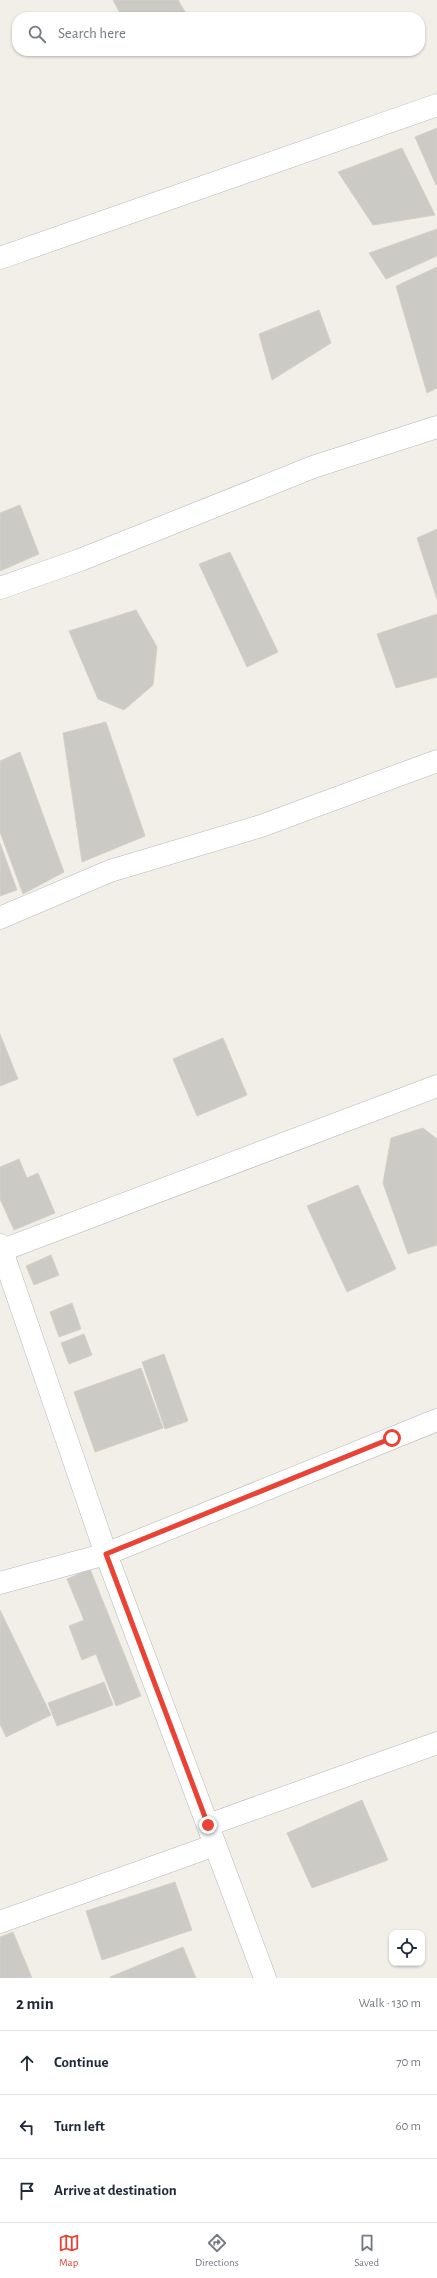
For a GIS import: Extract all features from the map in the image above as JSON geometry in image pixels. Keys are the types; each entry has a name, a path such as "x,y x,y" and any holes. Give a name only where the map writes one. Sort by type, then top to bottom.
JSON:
{"street":[{"path":"0,258 437,105"},
{"path":"0,588 80,560 313,467 437,427"},
{"path":"0,918 110,872 261,826 437,761"},
{"path":"265,1978 106,1554 1,1249 437,1086"},
{"path":"0,1583 106,1554 437,1420"},
{"path":"0,1922 437,1743"}],"building":[{"path":"113,0 178,0 185,12 119,12"},
{"path":"437,128 437,184 436,185 415,137"},
{"path":"402,148 435,215 373,225 338,172"},
{"path":"437,229 437,256 386,279 369,253"},
{"path":"437,267 437,388 427,393 396,286"},
{"path":"319,310 331,343 272,380 259,334"},
{"path":"20,505 39,554 0,571 0,513"},
{"path":"437,529 437,599 417,538"},
{"path":"230,552 278,652 247,667 199,564"},
{"path":"136,610 157,647 153,685 124,710 98,699 69,631"},
{"path":"437,614 437,677 396,688 377,634"},
{"path":"106,722 145,836 82,862 63,733"},
{"path":"20,752 64,872 23,894 0,832 0,761"},
{"path":"0,843 17,890 0,896"},
{"path":"0,1034 18,1079 0,1086"},
{"path":"223,1038 247,1095 197,1116 173,1059"},
{"path":"423,1128 437,1139 437,1245 408,1254 383,1183 391,1138"},
{"path":"19,1159 27,1178 38,1173 55,1213 14,1230 0,1199 0,1167"},
{"path":"358,1185 396,1269 347,1292 307,1206"},
{"path":"51,1255 59,1275 34,1285 26,1266"},
{"path":"72,1303 81,1329 59,1337 50,1312"},
{"path":"84,1334 92,1355 69,1364 61,1343"},
{"path":"164,1354 188,1421 165,1429 142,1362"},
{"path":"141,1368 163,1428 95,1452 74,1392"},
{"path":"90,1569 141,1696 116,1706 96,1654 82,1660 69,1626 84,1620 67,1579"},
{"path":"0,1610 51,1715 6,1737 0,1724"},
{"path":"104,1682 113,1705 57,1726 48,1703"},
{"path":"362,1800 388,1860 312,1888 287,1833"},
{"path":"175,1882 192,1930 102,1960 86,1911"},
{"path":"13,1932 32,1978 0,1978 0,1937"},
{"path":"183,1947 196,1978 110,1978 110,1977"}],"route":[{"path":"208,1825 106,1554 392,1438"}]}
